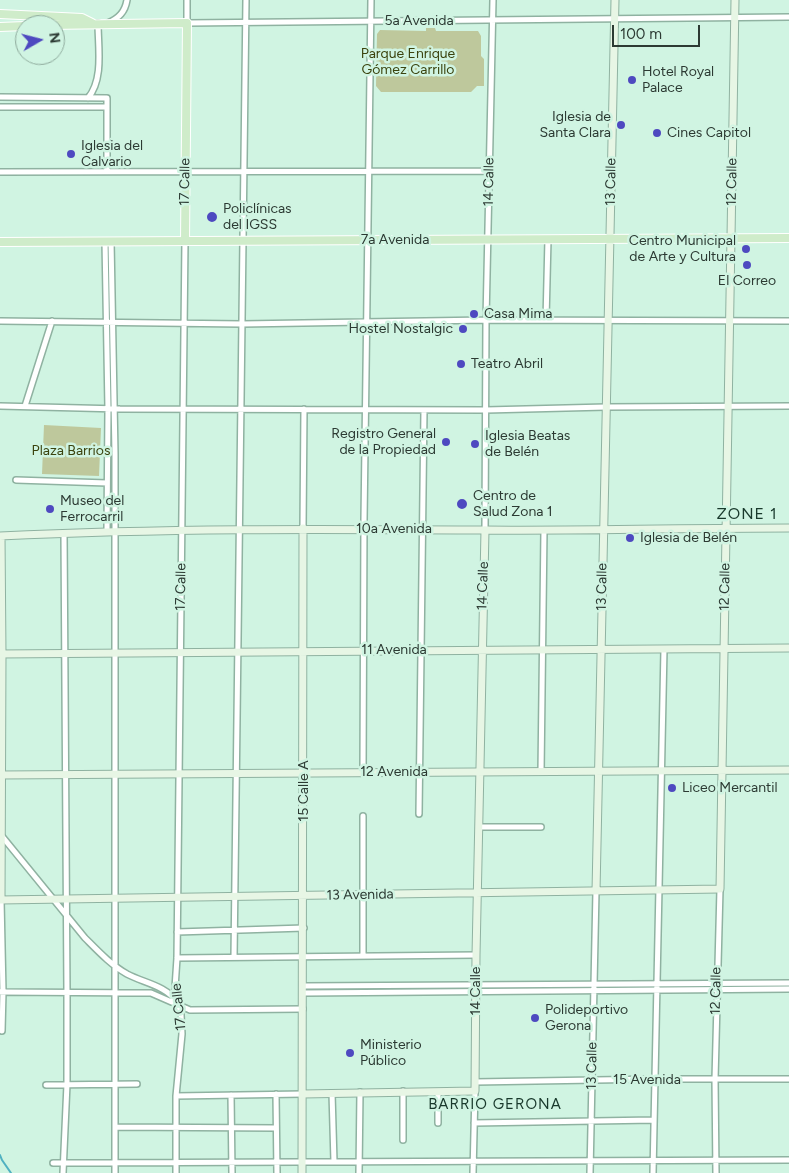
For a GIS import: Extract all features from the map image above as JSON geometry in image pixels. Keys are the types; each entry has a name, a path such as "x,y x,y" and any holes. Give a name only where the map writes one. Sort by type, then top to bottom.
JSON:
{"main road":[{"path":"0,14 82,18 96,23"},
{"name":"5a Avenida","path":"65,24 187,23"},
{"name":"17 Calle","path":"184,241 187,23"},
{"path":"0,27 15,26"},
{"name":"7a Avenida","path":"0,242 789,238"}],"street":[{"path":"108,23 123,13 127,0"},
{"name":"17 Calle","path":"187,0 187,23"},
{"path":"234,957 246,0"},
{"path":"363,773 365,409 371,0"},
{"name":"14 Calle","path":"473,1173 481,650 485,530 486,320 493,0"},
{"name":"13 Calle","path":"590,1173 614,0"},
{"name":"12 Calle","path":"716,1173 716,987 720,889 735,0"},
{"name":"5a Avenida","path":"187,23 789,17"},
{"path":"88,98 94,90 97,80 96,23"},
{"path":"0,97 107,98 107,172"},
{"path":"0,106 107,107"},
{"path":"0,172 490,171"},
{"path":"546,320 548,239"},
{"path":"106,531 108,241"},
{"path":"108,241 113,321 116,652 115,1173"},
{"name":"17 Calle","path":"176,1173 176,1096 182,1034 175,988 177,958 184,241"},
{"path":"0,321 242,324 486,320 789,321"},
{"path":"25,406 52,321"},
{"path":"0,406 183,410 304,408 486,410 606,406 789,406"},
{"name":"15 Calle A","path":"302,1173 304,989 304,408"},
{"path":"419,814 424,410"},
{"path":"16,480 107,483"},
{"name":"10a Avenida","path":"0,536 115,530 303,528 544,530 789,528"},
{"path":"541,772 544,530"},
{"path":"63,1173 67,993 64,533"},
{"path":"0,536 2,1031"},
{"path":"653,1173 664,648"},
{"name":"11 Avenida","path":"1,654 789,648"},
{"name":"12 Avenida","path":"1,775 789,770"},
{"path":"363,816 363,956"},
{"path":"478,828 541,827"},
{"path":"0,834 99,953 137,979 166,990 178,1003"},
{"name":"13 Avenida","path":"0,900 720,889"},
{"path":"177,932 304,928"},
{"path":"177,958 476,955"},
{"path":"716,987 789,983"},
{"path":"304,989 716,987 789,989"},
{"path":"1,992 151,993 178,1003 190,1010 303,1009"},
{"name":"15 Avenida","path":"475,1082 789,1079"},
{"path":"46,1085 137,1084"},
{"path":"403,1091 403,1140"},
{"path":"176,1096 475,1091"},
{"path":"359,1173 360,1092"},
{"path":"438,1092 438,1123"},
{"path":"332,1093 334,1162"},
{"path":"276,1094 277,1173"},
{"path":"231,1095 232,1173"},
{"path":"474,1123 654,1120"},
{"path":"116,1127 276,1128"},
{"path":"53,1164 789,1160"}],"green space":[{"name":"Parque Enrique Gómez Carrillo","path":"426,28 435,28 436,31 478,31 481,36 481,56 484,59 484,86 477,86 471,92 381,92 376,86 377,34 380,30 426,31"},
{"name":"Plaza Barrios","path":"44,425 101,428 99,476 42,474"}],"waterway":[{"path":"0,1155 11,1173"}],"place":[{"name":"Hotel Royal Palace","path":"632,80"},
{"name":"Iglesia de Santa Clara","path":"621,125"},
{"name":"Cines Capitol","path":"657,133"},
{"name":"Iglesia del Calvario","path":"71,154"},
{"name":"Policlínicas del IGSS","path":"212,217"},
{"name":"Centro Municipal de Arte y Cultura","path":"746,249"},
{"name":"El Correo","path":"747,265"},
{"name":"Casa Mima","path":"474,314"},
{"name":"Hostel Nostalgic","path":"463,329"},
{"name":"Teatro Abril","path":"461,364"},
{"name":"Registro General de la Propiedad","path":"446,442"},
{"name":"Iglesia Beatas de Belén","path":"475,444"},
{"name":"Centro de Salud Zona 1","path":"462,504"},
{"name":"Museo del Ferrocarril","path":"50,509"},
{"name":"Iglesia de Belén","path":"630,538"},
{"name":"Liceo Mercantil","path":"672,788"},
{"name":"Polideportivo Gerona","path":"535,1018"},
{"name":"Ministerio Público","path":"350,1053"}],"district":[{"name":"ZONE 1","path":"747,514"},
{"name":"BARRIO GERONA","path":"495,1105"}]}
